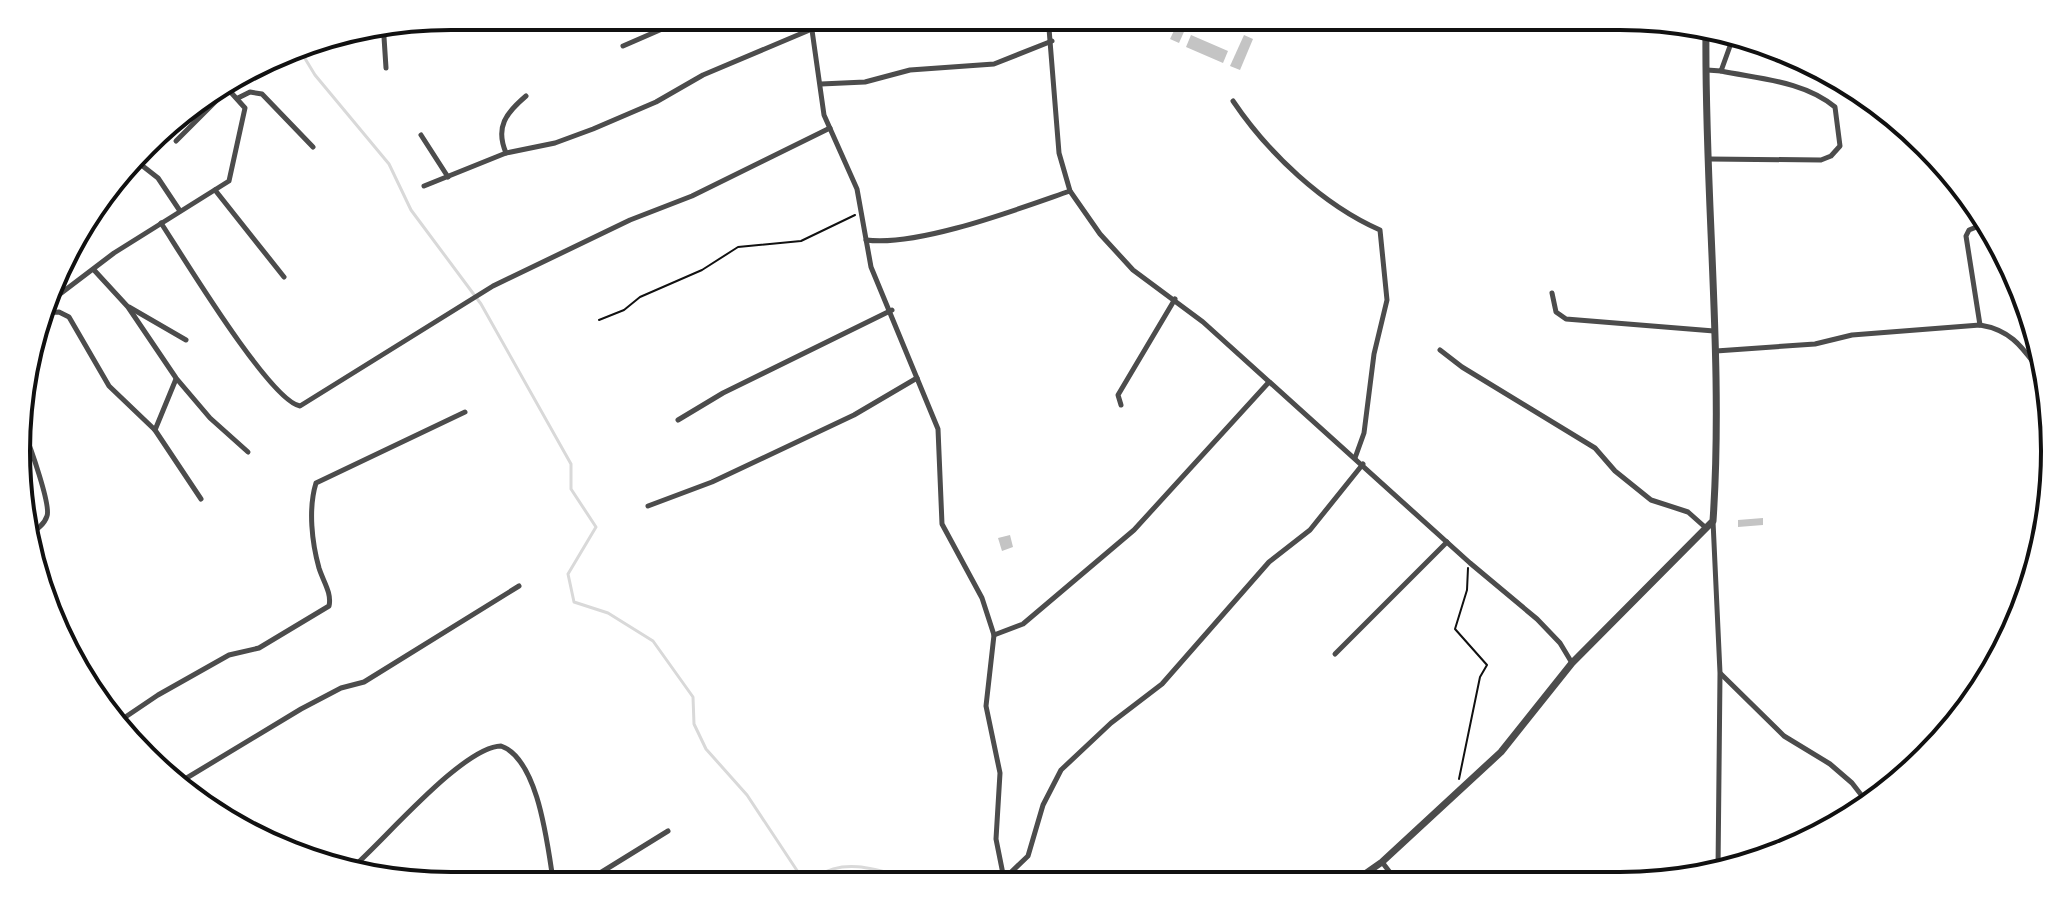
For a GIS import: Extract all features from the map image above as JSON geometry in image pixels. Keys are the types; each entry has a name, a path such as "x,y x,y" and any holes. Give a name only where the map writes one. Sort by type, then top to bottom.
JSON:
{"street":[{"path":"623,46 660,30"},
{"path":"424,186 506,153 555,143 593,129 656,102 703,75 810,30"},
{"path":"812,30 824,115 857,189 874,276 892,310 940,440 942,524 982,598 994,635 986,706 1000,773 996,839 1002,872"},
{"path":"1050,30 1059,153 1070,191 1125,262 1175,299 1363,464 1470,563 1537,619 1560,643 1572,663"},
{"path":"383,36 386,68"},
{"path":"1706,39 1715,351 1713,521 1720,673 1718,860"},
{"path":"821,84 865,82 910,70 994,64 1052,41"},
{"path":"1721,71 1731,44"},
{"path":"1707,70 1804,87 1822,96 1835,107 1840,146 1831,156 1821,160 1709,159"},
{"path":"61,294 161,223 229,181 245,114 245,108 231,92"},
{"path":"238,98 250,92 262,94 313,147"},
{"path":"506,153 500,140 507,112 526,96"},
{"path":"1233,101 1287,165 1355,219 1380,230 1387,300 1374,354 1364,433 1355,458"},
{"path":"176,141 209,107"},
{"path":"161,223 254,361 293,404 300,406 363,369 470,298 630,220 692,196 830,128"},
{"path":"421,135 448,177"},
{"path":"142,165 158,178 180,211"},
{"path":"215,190 284,277"},
{"path":"866,240 890,241 926,235 1070,191"},
{"path":"1976,227 1969,230 1966,236 1980,325"},
{"path":"94,270 128,307 176,378 210,418 248,452"},
{"path":"1552,293 1556,312 1566,319 1714,331"},
{"path":"1121,405 1118,395 1175,299"},
{"path":"128,307 186,340"},
{"path":"678,420 723,393 892,310"},
{"path":"53,312 69,317 109,386 155,430 201,499"},
{"path":"1715,351 1815,344 1852,335 1980,325 1999,328 2017,340 2031,358"},
{"path":"1440,350 1462,367 1595,448 1615,471 1651,500 1688,512 1706,528"},
{"path":"155,430 176,378"},
{"path":"648,506 712,482 854,415 917,378"},
{"path":"994,635 1023,624 1134,530 1269,382"},
{"path":"125,717 229,655 259,648 329,606 330,596 320,572 313,530 316,483 465,412"},
{"path":"30,445 39,464 40,488 48,510 46,520 37,528"},
{"path":"1013,872 1028,856 1043,805 1061,770 1111,723 1162,684 1269,562 1310,530 1363,464"},
{"path":"1368,872 1501,752 1572,663 1713,521"},
{"path":"1335,654 1447,542"},
{"path":"186,778 301,709 341,688 364,682 519,586"},
{"path":"1720,673 1784,736 1841,774 1861,796"},
{"path":"359,862 460,766 487,749 501,746 517,760 539,802 552,872"},
{"path":"602,872 668,831"},
{"path":"1382,862 1390,872"}],"path":[{"path":"599,320 702,270 738,247 801,241 860,213"},
{"path":"1459,789 1478,686 1487,665 1455,629 1467,590 1470,563"}],"building":[{"path":"1174,30 1185,30 1179,43 1170,39"},
{"path":"1191,35 1228,51 1223,63 1186,47"},
{"path":"1244,35 1253,39 1240,70 1230,66"},
{"path":"1763,518 1763,525 1738,527 1738,520"},
{"path":"1010,535 1013,547 1002,551 998,538"}],"waterway":[{"path":"304,57 315,75 389,164 411,210 481,304 571,464 571,489 596,527 568,574 574,602 608,613 653,641 693,697 694,724 706,749 747,795 798,872"},
{"path":"825,872 852,866 884,872"}]}
